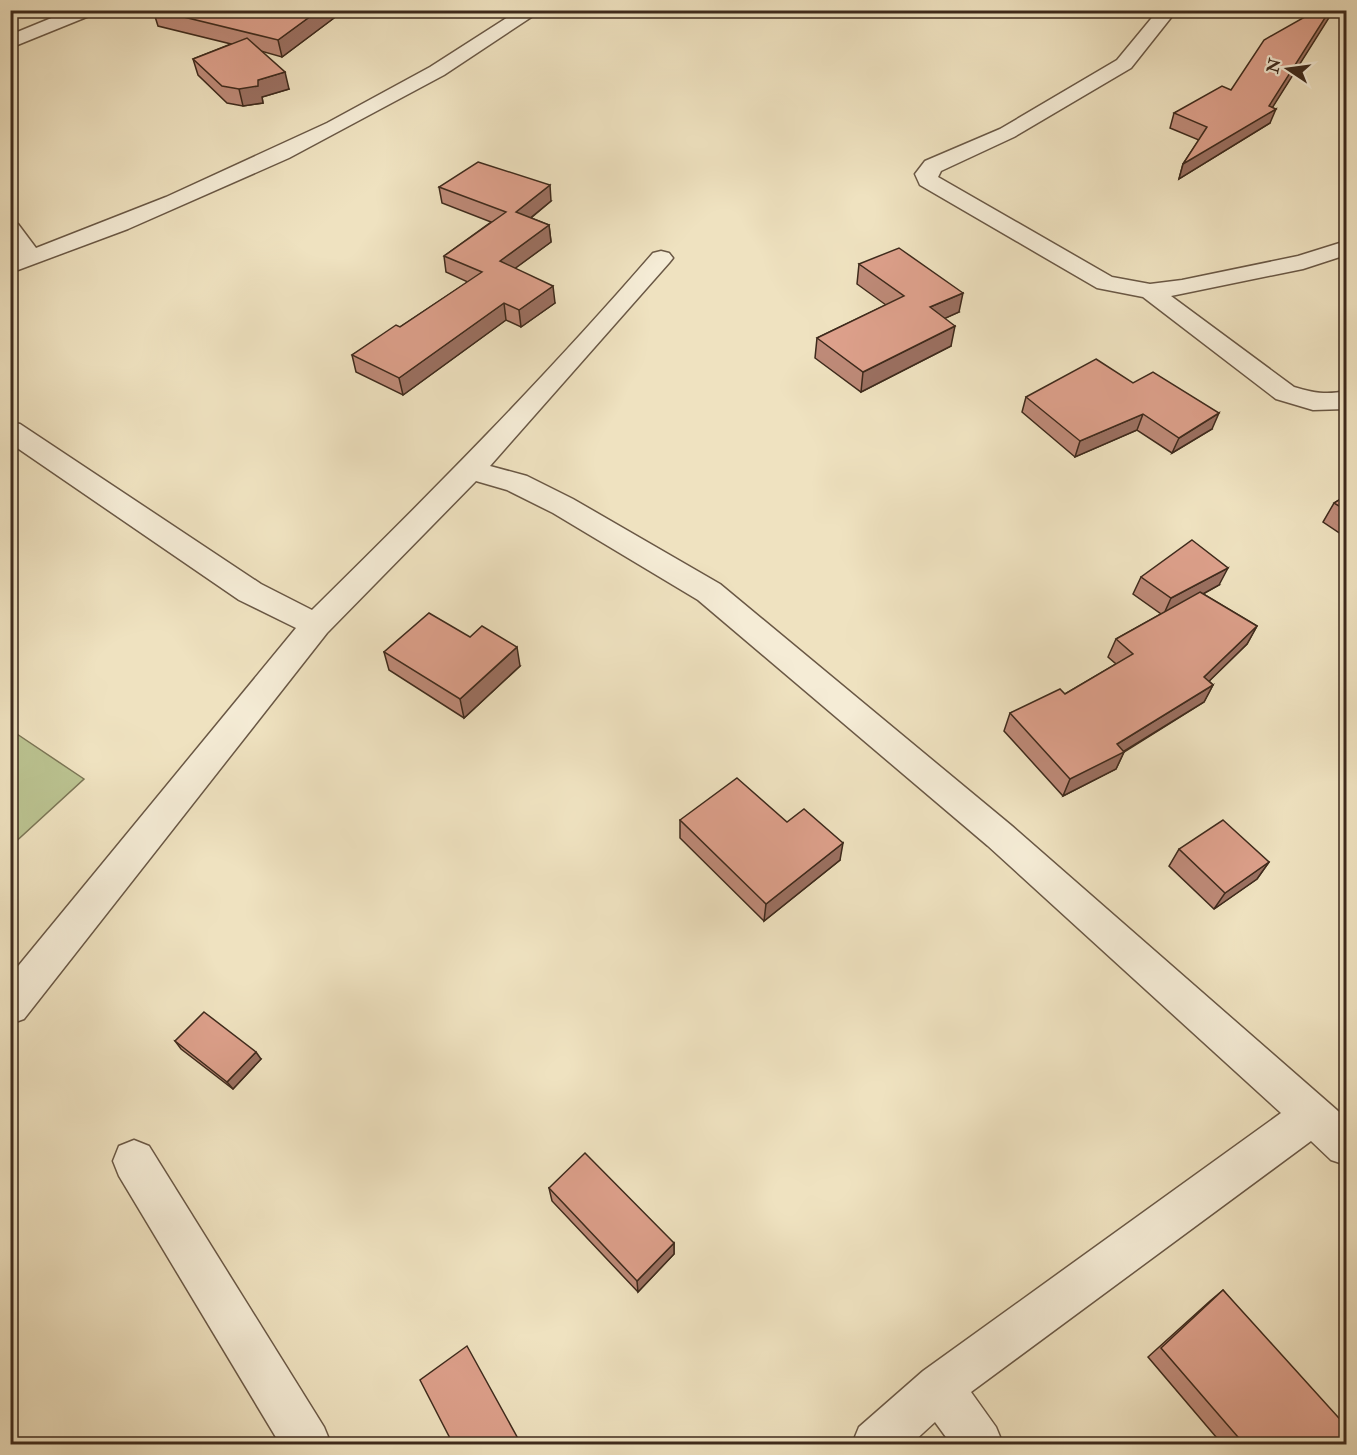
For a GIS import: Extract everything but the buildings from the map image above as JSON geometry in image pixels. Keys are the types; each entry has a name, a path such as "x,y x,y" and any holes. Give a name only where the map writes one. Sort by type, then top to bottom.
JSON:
{"street":[{"path":"10,42 88,10"},
{"path":"10,266 168,205 326,130 437,71 533,10"},
{"path":"1163,10 1164,15 1124,64 1007,133 933,166 926,174 928,180 1105,283 1150,291 1182,287 1304,262 1347,248"},
{"path":"10,229 32,258"},
{"path":"10,1006 316,625 471,470 609,320 661,258"},
{"path":"1150,291 1285,393 1313,402 1340,402 1347,399"},
{"path":"10,430 250,592 316,625"},
{"path":"471,470 517,483 563,506 709,592 1000,836 1347,1145"},
{"path":"876,1444 939,1387 1314,1114"},
{"path":"134,1161 307,1444"},
{"path":"939,1387 980,1444"}],"green space":[{"path":"11,730 84,779 10,846"}]}
